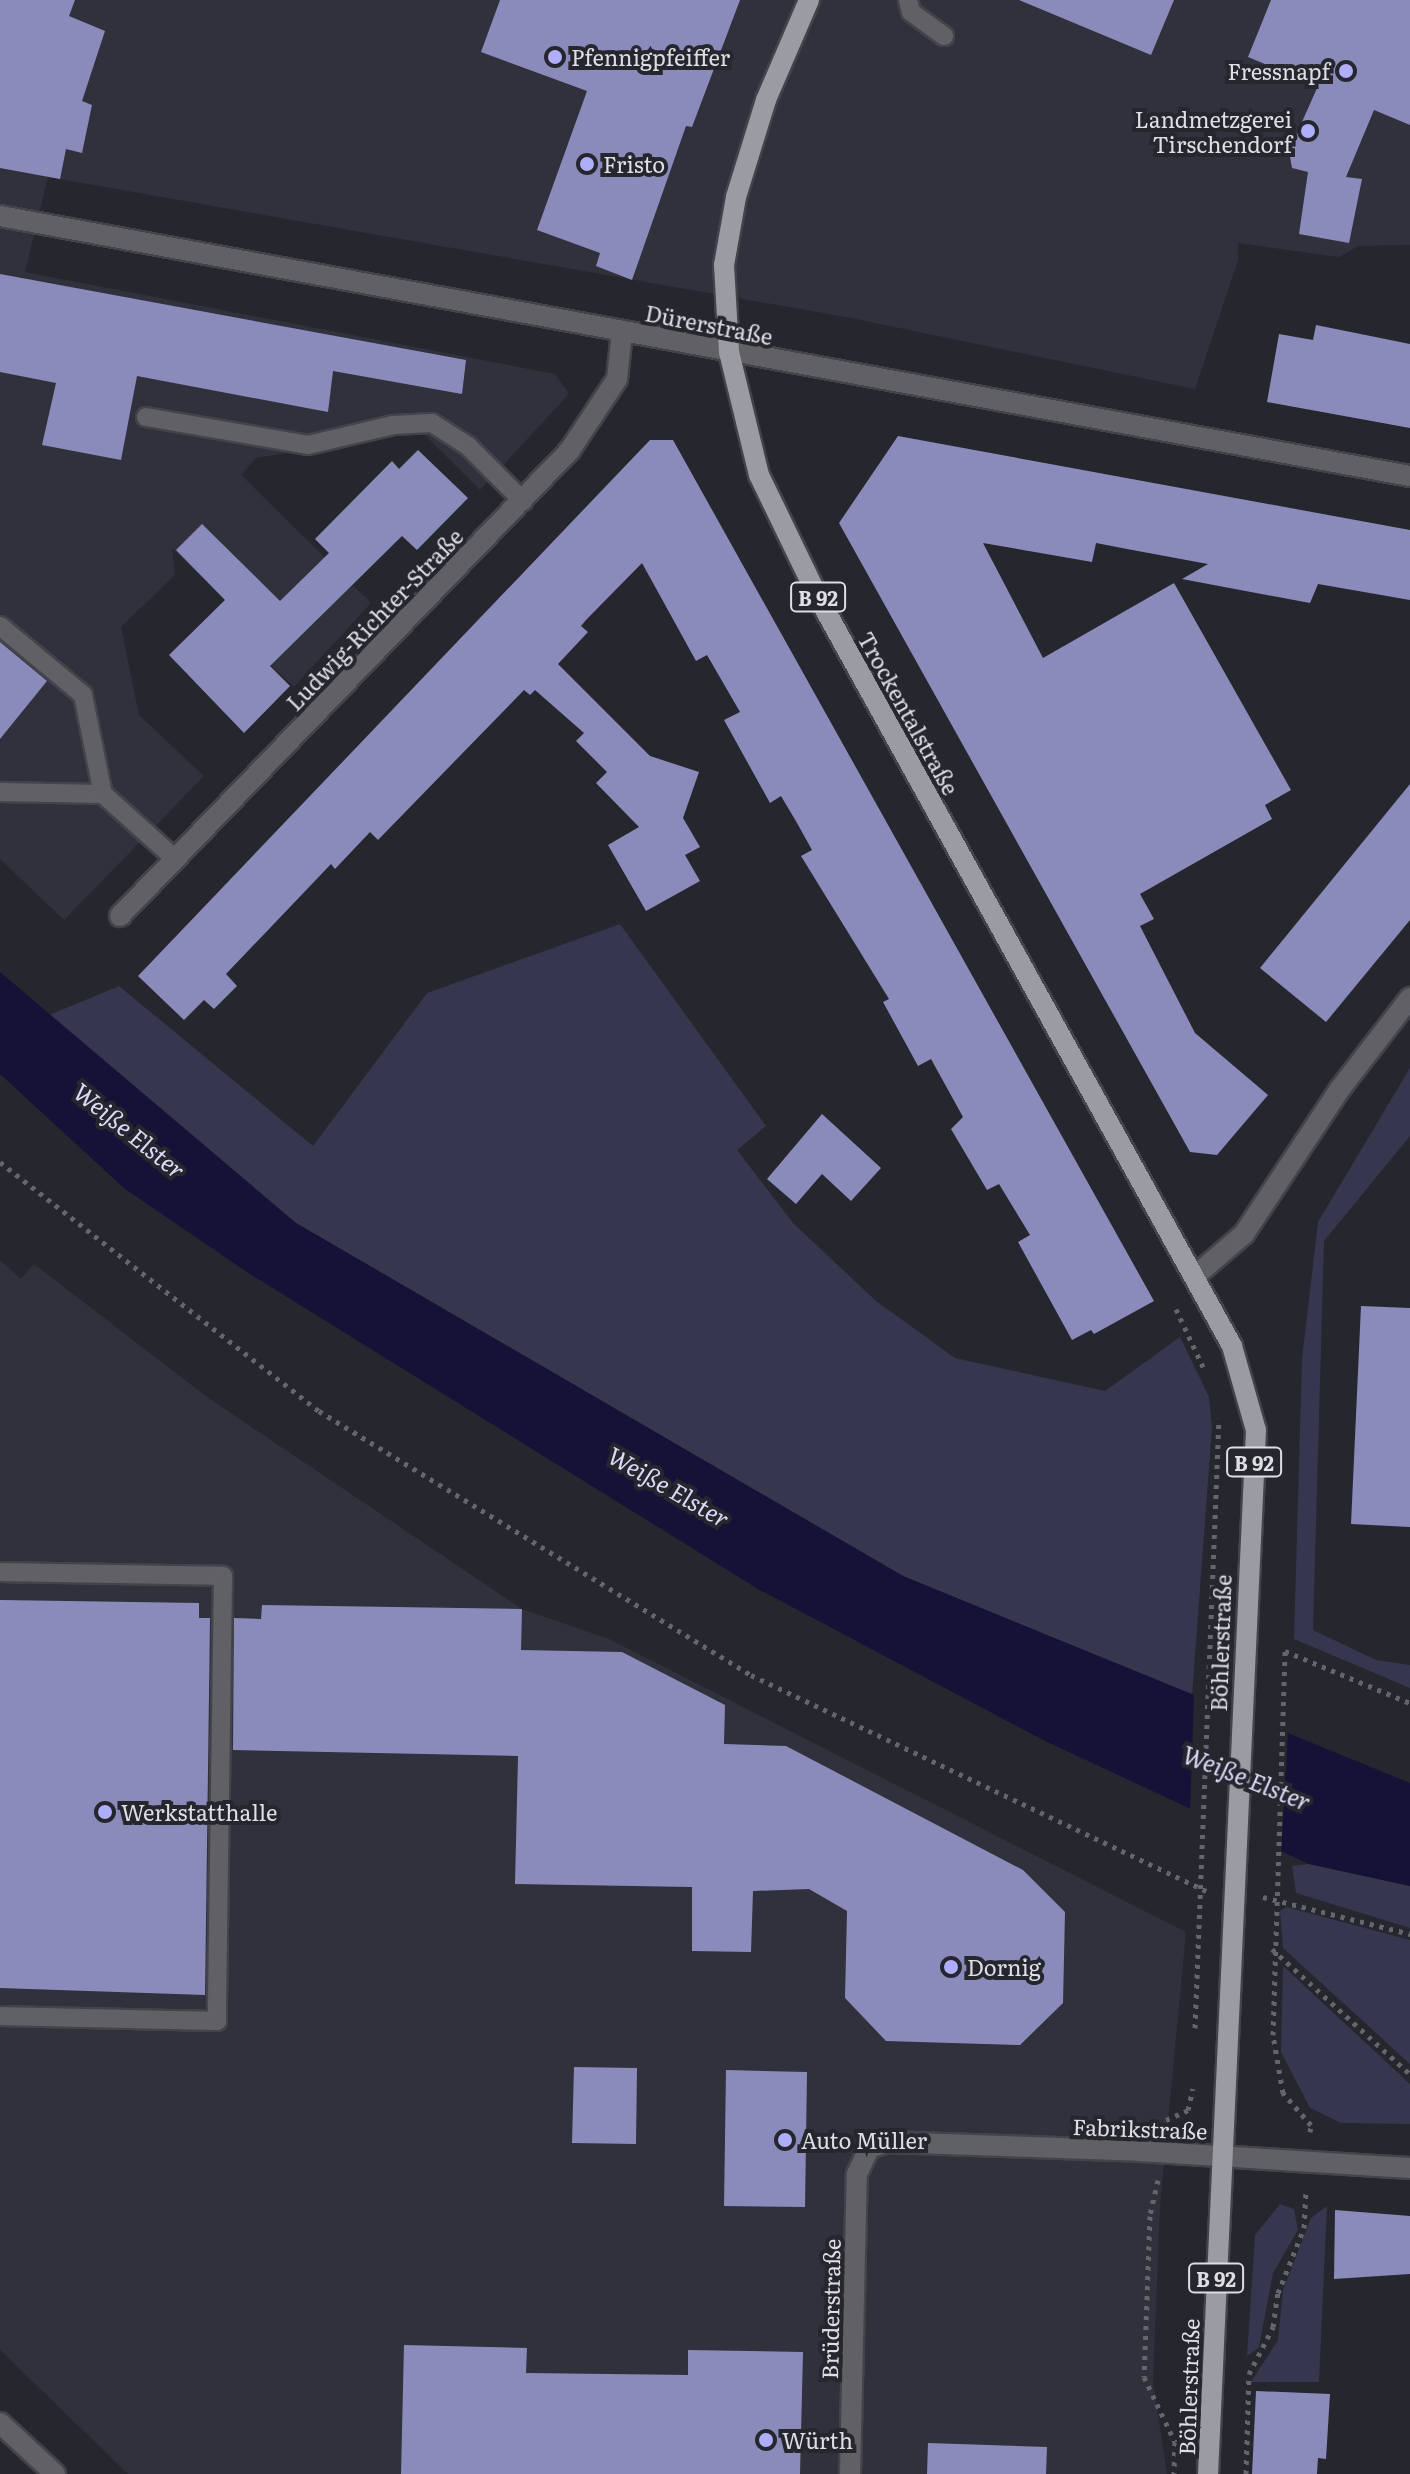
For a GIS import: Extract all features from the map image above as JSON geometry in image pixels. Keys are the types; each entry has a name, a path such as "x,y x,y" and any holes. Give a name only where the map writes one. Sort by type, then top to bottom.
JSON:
{"main road":[{"name":"Trockentalstraße","path":"809,0 766,100 736,197 724,265 729,352 759,475 819,599 1195,1276"},
{"name":"Böhlerstraße","path":"1195,1276 1232,1346 1256,1430 1242,1660 1238,1890 1221,2155 1208,2474"}],"street":[{"name":"Dürerstraße","path":"0,216 1410,476"},
{"name":"Ludwig-Richter-Straße","path":"120,916 523,501 596,417 617,379 622,332"},
{"path":"1195,1276 1244,1234 1340,1089 1410,998"},
{"name":"Fabrikstraße","path":"869,2148 887,2142 1159,2152 1410,2168"},
{"name":"Brüderstraße","path":"850,2474 857,2174 869,2148"},
{"path":"0,2423 55,2474"}],"lane":[{"path":"908,0 911,12 944,36"},
{"path":"146,417 308,445 393,425 432,423 468,446 523,501"},
{"path":"0,626 83,695 103,794 174,858"},
{"path":"0,792 103,794"},
{"path":"0,1572 223,1576 217,2021 0,2016"}],"path":[{"path":"0,1162 319,1411 751,1675 1200,1890 1238,1890 1410,1934"},
{"path":"1195,1276 1174,1314 1206,1373"},
{"path":"1195,2038 1217,1406"},
{"path":"1274,1899 1285,1651 1410,1703"},
{"path":"1272,1949 1410,2074"},
{"path":"1174,2474 1175,2442 1144,2377 1150,2216 1158,2188 1159,2122 1188,2110 1195,2080"}],"shaded area":[{"path":"0,0 1410,0 1410,245 1358,246 1339,257 1238,243 1238,260 1195,389 851,318 48,177 25,272 555,374 569,394 480,490 422,432 256,458 241,475 371,603 294,687 243,639 253,628 172,548 175,575 121,627 139,715 204,776 64,920 0,859"},
{"path":"620,924 766,1126 737,1150 793,1223 876,1301 955,1358 1105,1391 1180,1337 1209,1397 1212,1427 1192,1696 903,1576 296,1223 47,1016 119,986 313,1146 427,993"},
{"path":"1410,1068 1410,1136 1324,1241 1313,1630 1376,1660 1410,1665 1410,1688 1294,1639 1302,1359 1318,1222"},
{"path":"0,1260 21,1279 34,1264 207,1397 522,1609 609,1639 1186,1932 1160,2207 1153,2382 1167,2474 128,2474 0,2350"},
{"path":"1309,1864 1410,1886 1410,1928 1296,1893 1292,1866"},
{"path":"1286,1907 1410,1940 1410,2064 1283,1948 1280,1911"},
{"path":"1283,1966 1410,2084 1410,2124 1341,2123 1310,2108 1281,2052"},
{"path":"1280,2204 1294,2209 1298,2230 1273,2273 1259,2347 1247,2356 1255,2235"},
{"path":"1327,2206 1319,2382 1251,2382 1278,2340 1283,2290 1311,2218"}],"water":[{"name":"Weiße Elster","path":"0,972 296,1223 903,1576 1410,1783 1410,1886 1309,1864 1043,1740 758,1589 250,1274 125,1189 0,1074"}],"pier":[{"path":"1194,1693 1288,1733 1281,1856 1190,1813"}],"building":[{"path":"0,0 75,0 69,16 105,31 82,101 92,105 82,153 66,149 60,179 0,168"},
{"path":"500,0 740,0 692,127 686,126 632,280 596,266 600,253 537,230 587,91 481,52"},
{"path":"1019,0 1174,0 1151,55"},
{"name":"Fressnapf","path":"1271,0 1410,0 1410,125 1374,110 1346,177 1362,179 1349,243 1299,234 1308,172 1292,168 1289,151 1318,86 1248,57"},
{"path":"0,274 466,360 462,394 333,371 328,412 137,376 121,460 42,445 56,383 0,372"},
{"path":"1316,325 1410,344 1410,428 1267,402 1279,334 1313,340"},
{"path":"898,436 1410,530 1410,600 1318,584 1310,603 1182,579 1208,564 1096,543 1092,562 983,543 1043,658 1174,583 1291,790 1265,805 1272,819 1140,894 1154,919 1140,926 1195,1033 1268,1095 1217,1155 1190,1152 839,523"},
{"path":"650,440 673,440 1154,1301 1094,1334 1091,1330 1072,1340 1018,1242 1030,1235 999,1184 987,1190 951,1129 963,1117 931,1059 918,1066 883,1002 889,999 801,856 812,850 797,823 781,796 770,803 724,720 740,712 707,655 696,661 642,563 581,626 588,632 558,664 650,756 699,772 683,818 700,847 685,855 700,881 646,911 608,845 639,827 596,783 607,772 576,741 584,733 535,690 530,695 524,690 378,840 370,832 335,869 331,864 226,974 237,986 214,1009 204,1000 184,1020 138,976"},
{"path":"418,450 468,498 417,550 402,536 270,666 290,686 244,733 169,655 225,600 176,550 202,524 280,601 329,553 315,539 392,461 399,469"},
{"path":"0,642 47,681 0,739"},
{"path":"1410,784 1410,920 1326,1022 1260,968"},
{"path":"822,1114 881,1168 851,1201 822,1174 796,1204 767,1179"},
{"path":"1361,1306 1410,1308 1410,1527 1351,1524"},
{"name":"Werkstatthalle","path":"0,1600 199,1603 199,1618 210,1618 205,1995 0,1988"},
{"path":"262,1605 522,1609 521,1650 622,1652 725,1705 724,1744 786,1746 1023,1870 1065,1912 1063,2003 1020,2045 886,2041 845,1998 847,1911 809,1889 753,1891 751,1952 692,1951 692,1887 515,1884 518,1756 233,1750 234,1618 261,1619"},
{"path":"574,2067 637,2068 636,2144 572,2143"},
{"path":"726,2070 807,2072 805,2207 724,2206"},
{"path":"1335,2210 1410,2216 1410,2274 1334,2279"},
{"path":"404,2345 527,2348 526,2373 688,2375 688,2350 803,2352 800,2474 401,2474"},
{"path":"1256,2391 1330,2394 1326,2459 1318,2458 1317,2474 1252,2474"},
{"path":"928,2443 1047,2447 1046,2474 927,2474"}],"place":[{"name":"Pfennigpfeiffer","path":"555,57"},
{"name":"Fressnapf","path":"1346,71"},
{"name":"Landmetzgerei Tirschendorf","path":"1308,131"},
{"name":"Fristo","path":"587,164"},
{"name":"Werkstatthalle","path":"105,1812"},
{"name":"Dornig","path":"951,1967"},
{"name":"Auto Müller","path":"785,2140"},
{"name":"Würth","path":"766,2440"}]}
